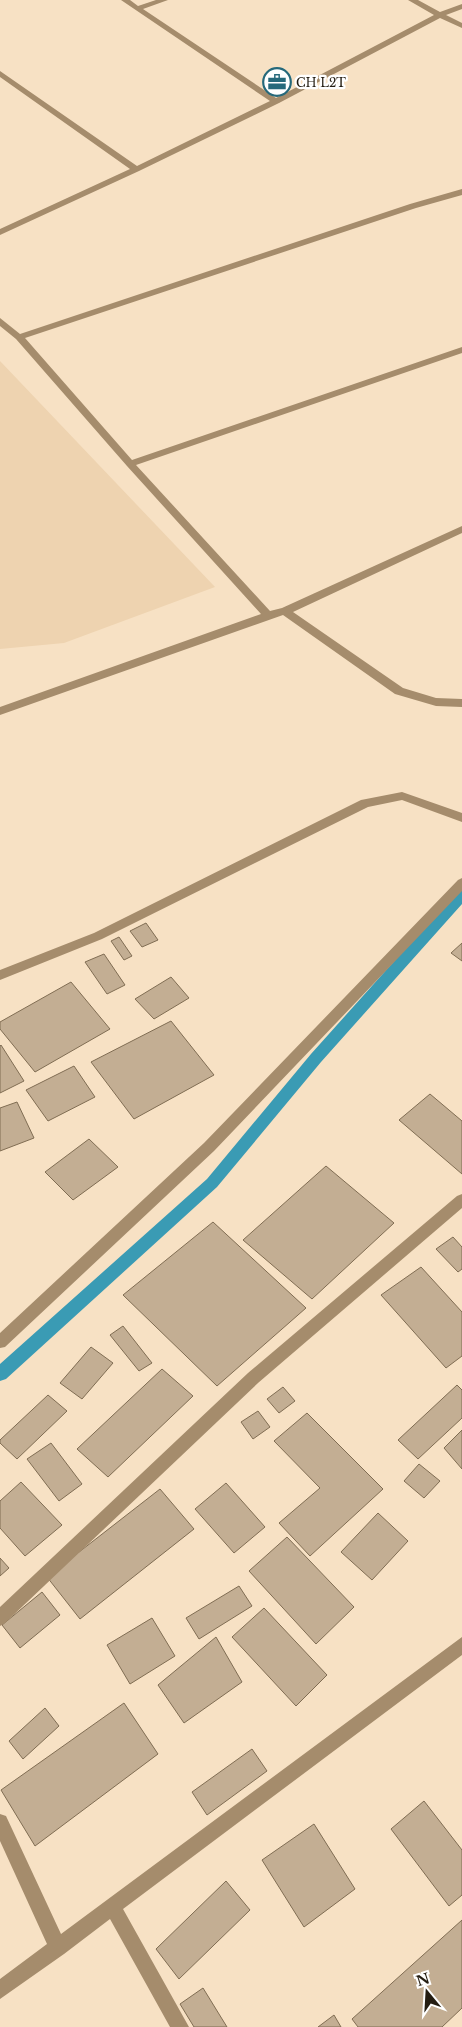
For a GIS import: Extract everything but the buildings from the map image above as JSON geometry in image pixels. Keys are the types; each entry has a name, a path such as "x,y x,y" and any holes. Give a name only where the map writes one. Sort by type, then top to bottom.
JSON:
{"street":[{"path":"125,0 276,101"},
{"path":"138,8 164,0"},
{"path":"412,0 462,26"},
{"path":"0,232 276,101 441,14 462,6"},
{"path":"0,73 136,169"},
{"path":"19,337 413,206 462,192"},
{"path":"0,321 19,337 130,464 268,615"},
{"path":"130,464 462,350"},
{"path":"0,711 268,615 286,611 462,529"},
{"path":"286,611 399,692 436,702 462,703"},
{"path":"0,975 98,936 365,803 402,796 462,818"},
{"path":"0,1342 209,1147 462,883"},
{"path":"0,1618 253,1378 462,1200"},
{"path":"0,1990 462,1645"},
{"path":"0,1822 58,1948"},
{"path":"112,1906 180,2027"}],"shaded area":[{"path":"0,361 215,587 64,643 0,649"}],"waterway":[{"path":"0,1374 212,1183 316,1058 462,895"}],"place":[{"name":"CH L2T","path":"277,82"}]}
